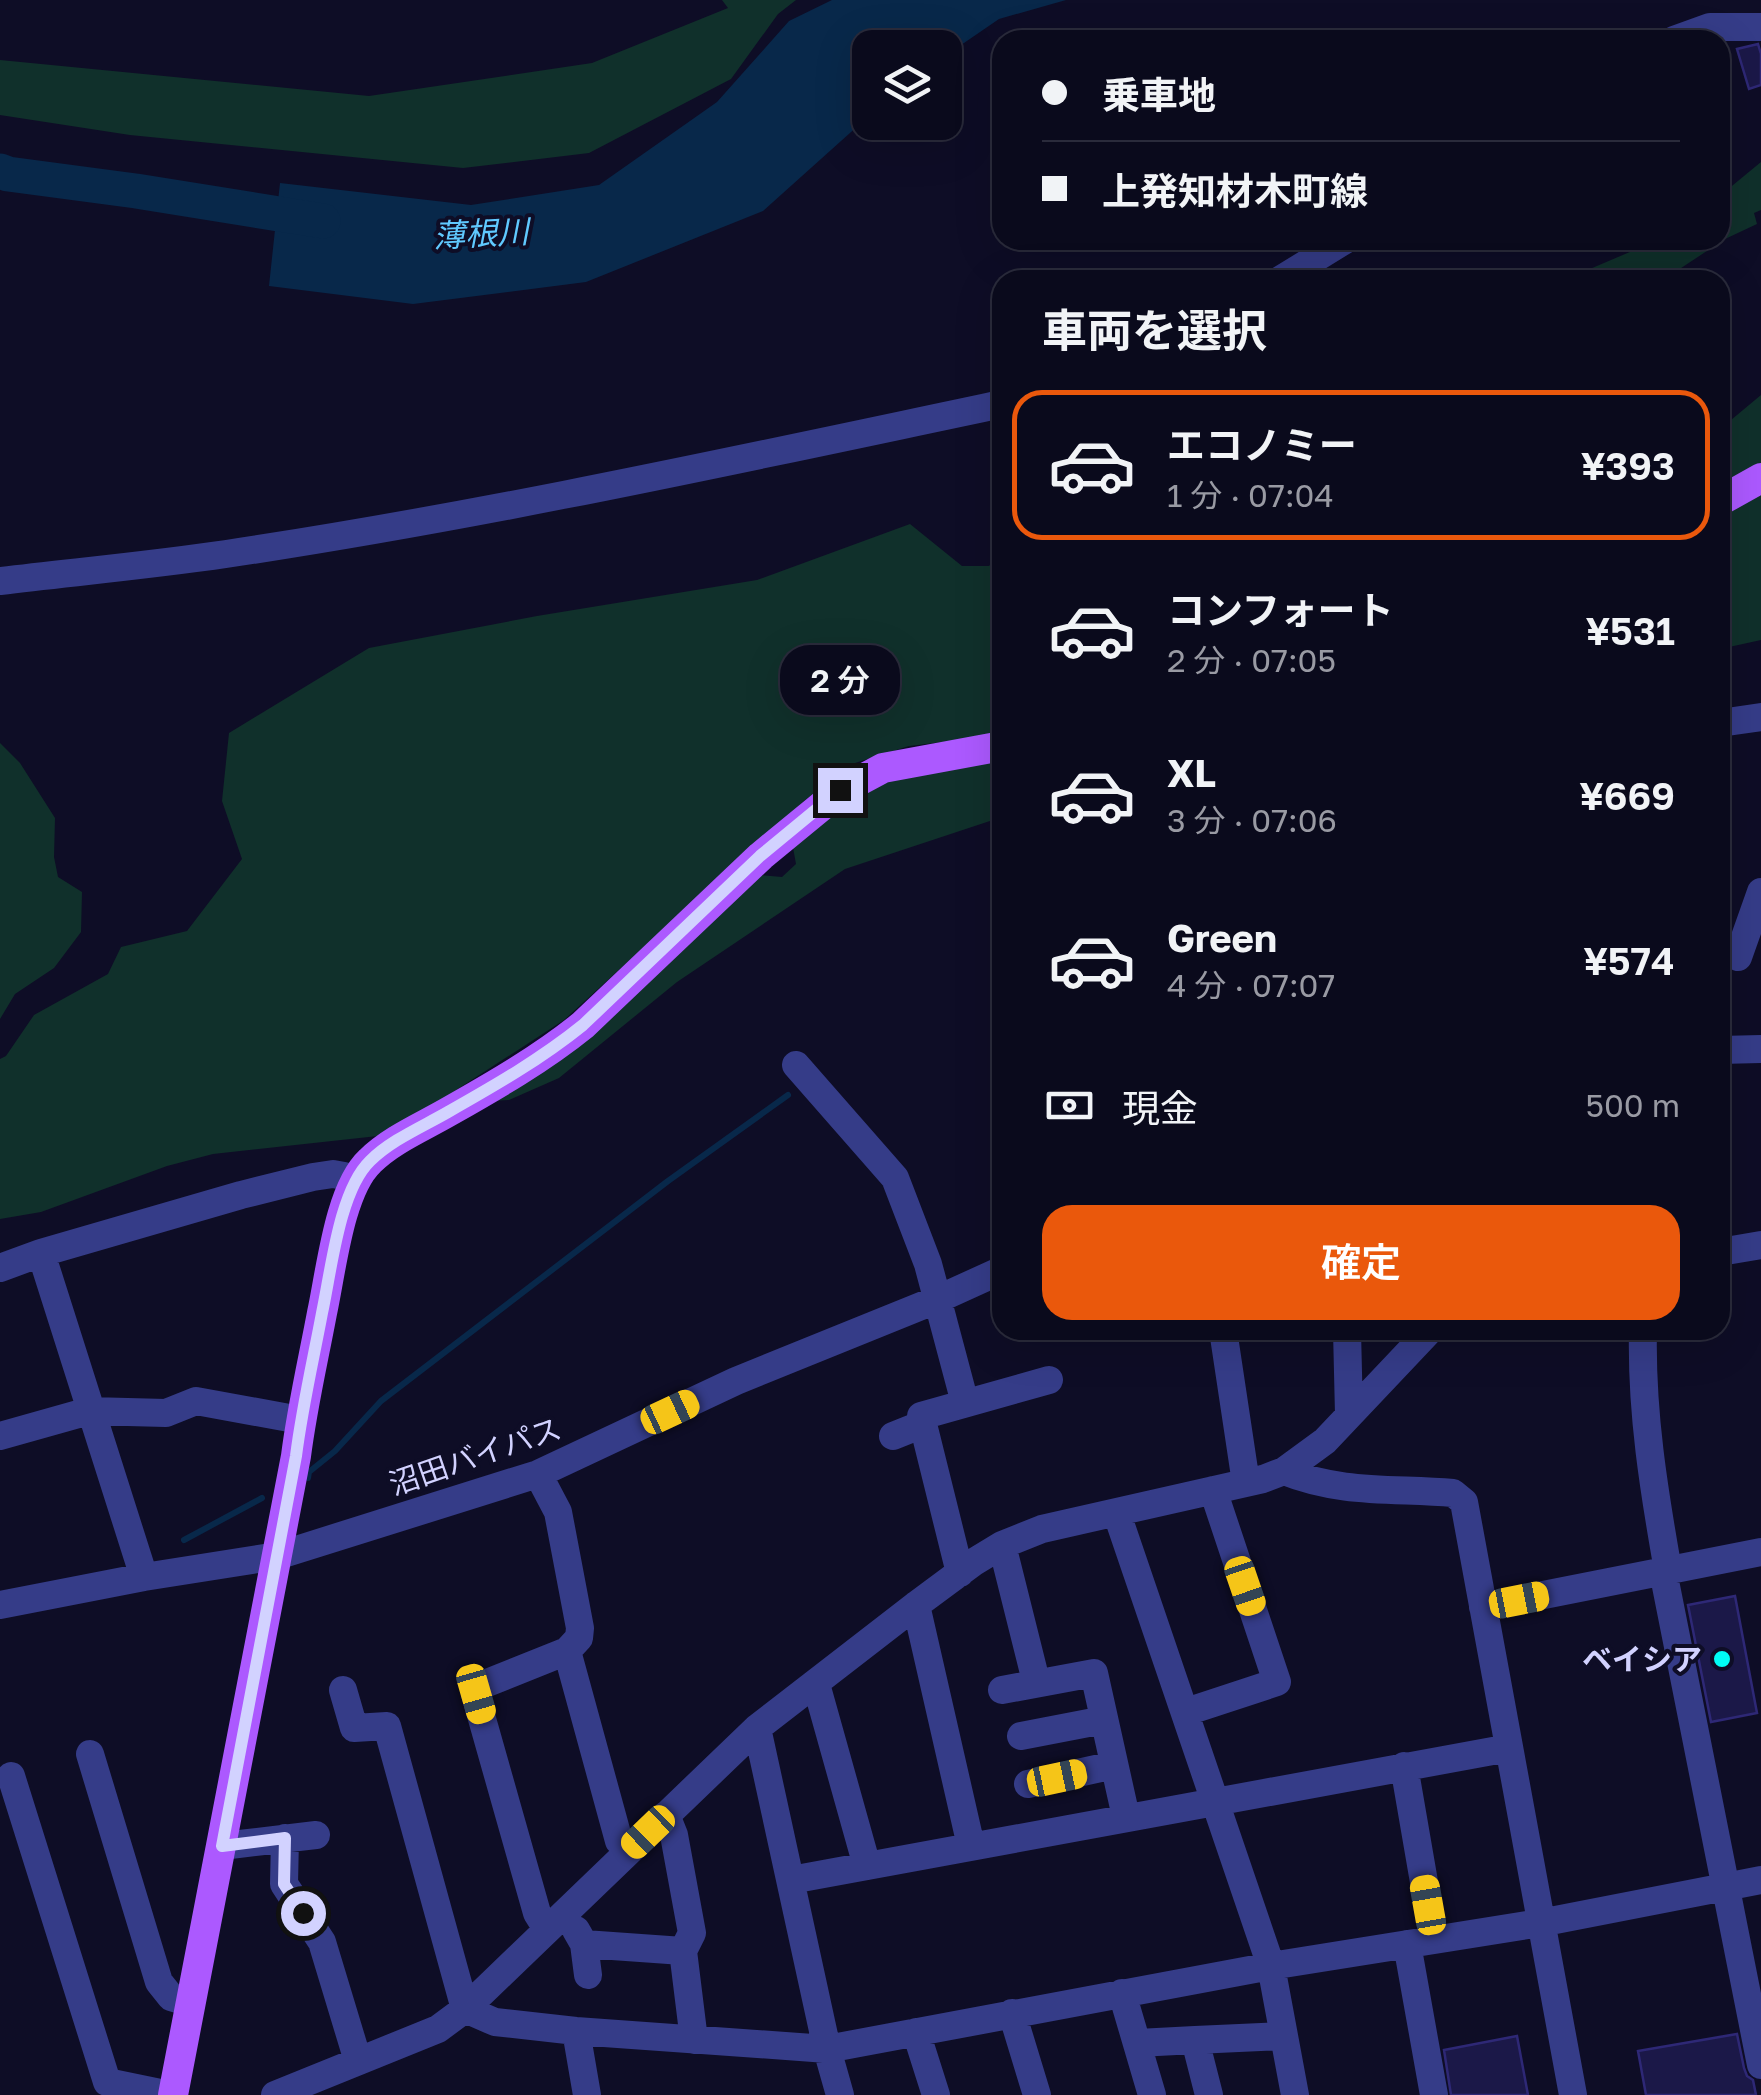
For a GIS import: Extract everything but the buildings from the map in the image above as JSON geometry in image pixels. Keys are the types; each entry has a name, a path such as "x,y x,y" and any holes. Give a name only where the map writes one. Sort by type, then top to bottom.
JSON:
{"main road":[{"path":"1730,495 1761,478"},
{"path":"171,2095 222,1846 300,1420 343,1215 362,1170 386,1148 512,1076 562,1042 760,856 840,790 884,768 992,748"}],"street":[{"path":"1704,30 1761,27"},
{"path":"1296,270 1329,250"},
{"path":"0,581 225,554 356,532 632,481 992,406"},
{"path":"1730,722 1761,717"},
{"path":"1740,958 1761,892"},
{"path":"1730,1050 1761,1049"},
{"path":"796,1066 895,1178 928,1264 966,1403"},
{"path":"0,1268 242,1195 323,1175 344,1176 355,1182"},
{"path":"1730,1250 1761,1245"},
{"path":"41,1253 144,1577"},
{"name":"沼田バイパス","path":"0,1605 277,1556 538,1474 736,1381 992,1275"},
{"path":"1225,1340 1246,1483"},
{"path":"1347,1340 1349,1416"},
{"path":"275,2095 438,2029 465,2009 757,1728 960,1573 1002,1546 1042,1529 1284,1472 1326,1441 1421,1340"},
{"path":"1643,1340 1650,1463 1666,1571 1761,2065"},
{"path":"960,1573 921,1416 1049,1380"},
{"path":"0,1436 90,1411 166,1413 196,1401 300,1420"},
{"path":"893,1436 923,1424"},
{"path":"1284,1472 1368,1491 1453,1492 1464,1502 1573,2095"},
{"path":"538,1474 558,1512 579,1638 567,1651 476,1690 536,1913 556,1921 584,1944 684,1951"},
{"path":"1186,1712 1278,1682 1213,1490"},
{"path":"1117,1514 1272,1966 1295,2095"},
{"path":"1002,1546 1033,1669"},
{"path":"1483,1607 1761,1552"},
{"path":"916,1605 970,1846"},
{"path":"567,1651 619,1841 631,1849"},
{"path":"1002,1690 1094,1673 1126,1817"},
{"path":"816,1684 867,1866"},
{"path":"343,1690 354,1728 388,1726 465,2009"},
{"path":"1021,1736 1104,1720"},
{"path":"757,1728 840,2095"},
{"path":"791,1880 1509,1748"},
{"path":"90,1754 159,1982 171,1997 191,2003"},
{"path":"1028,1784 1114,1765"},
{"path":"1404,1766 1434,2095"},
{"path":"11,1776 108,2082 171,2095"},
{"path":"666,1816 674,1835 692,1933 684,1951 694,2040"},
{"path":"222,1846 316,1835"},
{"path":"285,1838 284,1884 322,1942 358,2062"},
{"path":"465,2009 494,2022 828,2049 1761,1880"},
{"path":"584,1944 588,1974"},
{"path":"1122,1993 1152,2095"},
{"path":"1012,2013 1037,2095"},
{"path":"576,2031 587,2095"},
{"path":"916,2032 936,2095"},
{"path":"1138,2043 1284,2036"},
{"path":"1194,2040 1209,2095"}],"green space":[{"path":"722,0 796,0 778,14 731,79 589,153 463,168 130,135 0,115 0,60 369,96 592,63 728,8"},
{"path":"1761,162 1761,210 1754,213 1757,224 1730,237 1730,188"},
{"path":"1634,250 1708,250 1678,270 1588,270"},
{"path":"1761,395 1761,464 1730,483 1730,420"},
{"path":"1761,487 1761,640 1730,647 1730,504"},
{"path":"910,524 962,566 992,563 992,736 909,746 855,763 805,800 564,1020 387,1135 213,1154 167,1166 41,1212 0,1219 0,1059 34,1015 108,974 121,947 187,931 242,859 222,801 229,733 369,648 757,580"},
{"path":"0,743 20,763 55,818 58,877 82,892 81,932 54,968 15,994 0,1019"},
{"path":"992,756 992,820 845,869 677,982 559,1078 509,1100 489,1101 758,875 782,877 796,864 792,842 822,815 898,773"}],"water":[{"path":"832,0 1066,0 999,19 962,44 962,30 852,30 852,131 763,211 586,282 413,304 269,286 280,183 471,205 599,185 717,102 789,21"}],"waterway":[{"name":"薄根川","path":"0,171 323,221"},
{"path":"308,1478 309,1472 335,1451 381,1401 668,1181 788,1095"},
{"path":"184,1540 262,1498"}],"place":[{"name":"ベイシア","path":"1722,1659"}],"route":[{"path":"303,1913 284,1884 285,1838 222,1846 300,1420 343,1215 355,1182 386,1148 512,1076 562,1042 760,856 840,790"}]}
